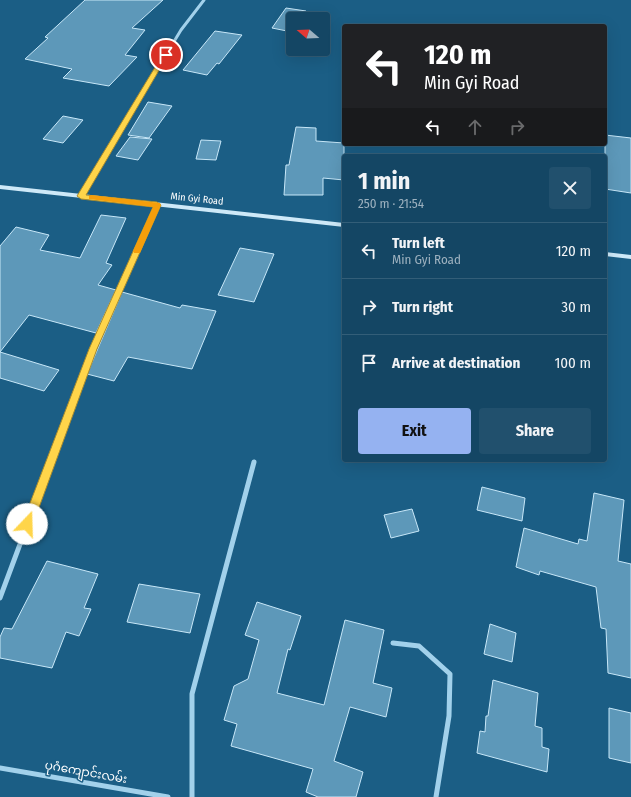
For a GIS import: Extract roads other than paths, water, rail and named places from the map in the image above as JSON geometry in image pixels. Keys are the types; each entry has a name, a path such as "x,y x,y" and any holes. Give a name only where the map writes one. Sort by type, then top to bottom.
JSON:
{"main road":[{"name":"Min Gyi Road","path":"0,187 342,225"},
{"path":"607,254 631,257"}],"street":[{"path":"81,196 181,30 204,0"},
{"path":"0,598 93,349 157,205"},
{"path":"192,797 192,694 254,462"},
{"path":"392,643 419,646 450,674 449,716 436,797"},
{"name":"ပုဂံကျောင်းလမ်း","path":"0,768 168,797"}]}
